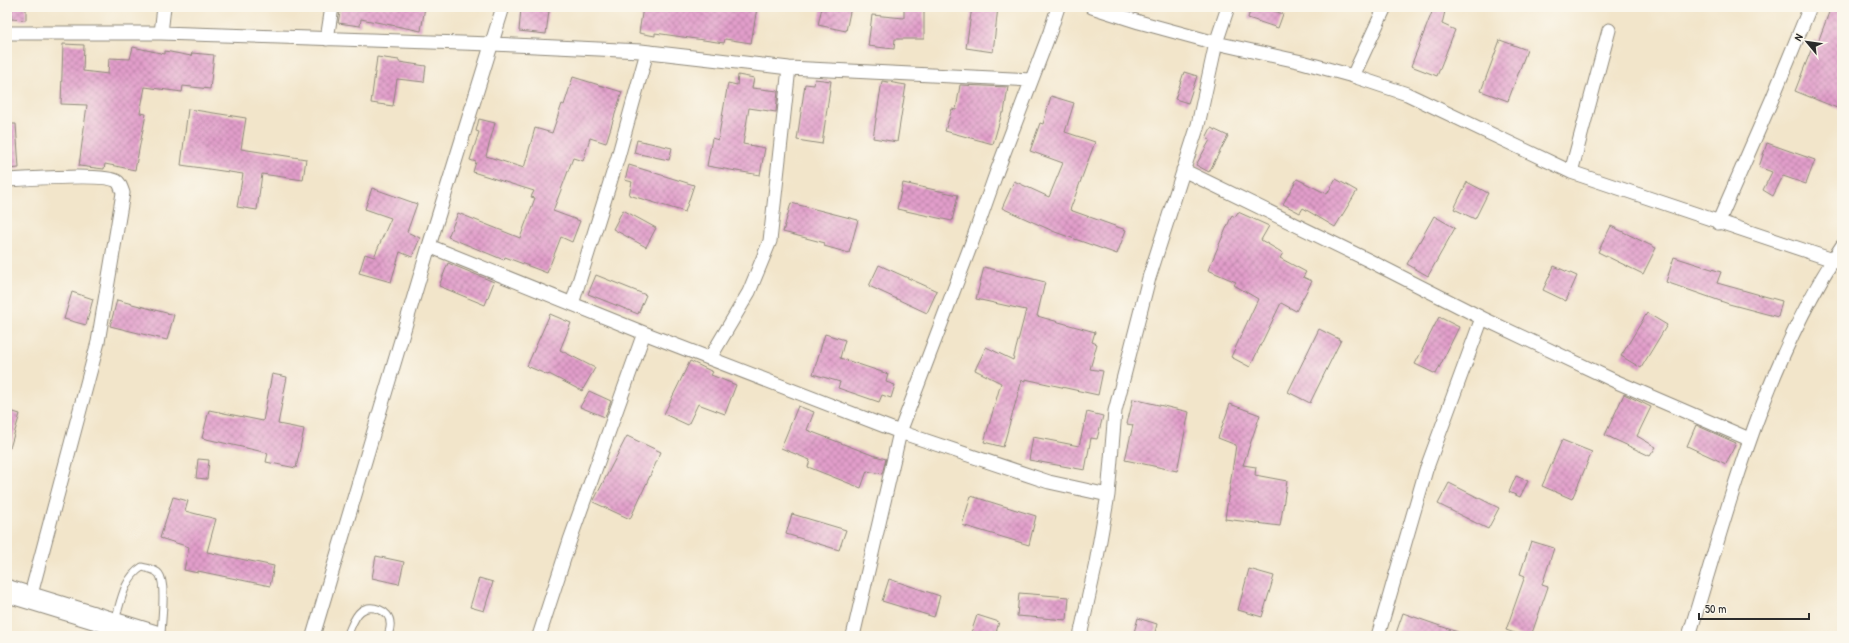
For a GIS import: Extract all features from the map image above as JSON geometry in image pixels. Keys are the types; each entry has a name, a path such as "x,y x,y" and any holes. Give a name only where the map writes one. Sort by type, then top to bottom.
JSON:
{"highway":[{"path":"7,591 154,636"}],"street":[{"path":"161,33 164,7"},
{"path":"327,39 332,7"},
{"path":"313,636 429,246 503,7"},
{"path":"853,636 900,432 972,242 1058,7"},
{"path":"1092,7 1139,22 1216,43 1302,62 1353,76 1407,94 1571,172 1837,262"},
{"path":"1080,636 1096,563 1108,495 1115,411 1149,278 1198,124 1216,43 1228,7"},
{"path":"1353,76 1385,7"},
{"path":"1718,222 1774,97 1810,7"},
{"path":"1571,172 1609,30"},
{"path":"7,33 161,33 492,44 647,52 789,68 1031,80"},
{"path":"572,304 618,157 647,52"},
{"path":"710,358 737,315 749,292 770,241 789,68"},
{"path":"1183,170 1377,264 1482,318 1617,382 1750,439"},
{"path":"7,180 95,177 111,178 118,182 123,193 98,342 30,598"},
{"path":"429,246 644,333 900,432 1049,482 1108,495"},
{"path":"1689,636 1750,439 1783,352 1800,318 1837,262 1842,246"},
{"path":"1378,636 1426,470 1482,318"},
{"path":"539,636 570,540 644,333"}],"lane":[{"path":"114,624 128,581 133,573 142,568 154,570 160,575 163,583 161,636"},
{"path":"347,636 355,619 361,611 369,608 383,611 387,615 390,623 388,636"}],"building":[{"path":"12,7 26,7 26,20 11,19"},
{"path":"341,7 425,7 421,31 361,19 360,26 338,23"},
{"path":"643,7 711,7 736,11 737,7 757,8 751,43 725,39 724,43 655,33 655,36 639,33"},
{"path":"822,7 851,7 846,31 818,25"},
{"path":"904,7 924,7 924,39 895,39 894,49 868,46 872,15 904,18"},
{"path":"972,7 998,7 993,52 966,48"},
{"path":"1251,7 1263,7 1283,14 1278,28 1248,18"},
{"path":"1434,7 1446,7 1442,24 1455,30 1437,76 1411,66"},
{"path":"1831,7 1842,7 1842,110 1795,91 1815,40 1818,42"},
{"path":"521,8 549,11 546,34 519,31"},
{"path":"1500,40 1527,50 1508,101 1481,91"},
{"path":"63,44 84,45 83,71 108,74 109,58 130,59 133,47 165,54 165,51 191,56 192,53 214,55 210,89 183,86 182,92 145,87 140,113 146,114 135,170 105,164 104,169 79,166 87,105 61,104"},
{"path":"377,57 426,66 424,82 397,79 393,106 371,103"},
{"path":"1184,72 1197,76 1188,103 1175,99"},
{"path":"738,75 754,78 752,88 778,91 776,112 749,108 743,144 765,148 760,175 707,166 712,138 718,140 728,83 737,85"},
{"path":"573,77 622,92 606,143 590,138 583,161 573,158 553,211 580,221 572,242 561,237 547,273 505,257 504,260 448,237 458,213 520,238 535,198 531,197 534,191 473,172 476,162 470,160 479,132 476,131 479,119 495,123 486,156 524,168 535,128 552,133 562,104 564,105"},
{"path":"815,79 831,81 822,144 797,140 805,84 814,85"},
{"path":"882,81 906,85 897,142 873,138"},
{"path":"960,85 1008,87 1004,113 1002,113 993,144 945,131 952,109 956,110"},
{"path":"1051,96 1074,103 1065,132 1095,142 1070,210 1126,230 1117,254 1055,232 1002,208 1014,181 1049,197 1063,163 1030,151 1040,123 1043,124"},
{"path":"188,109 246,118 241,149 306,159 303,180 262,174 257,210 237,207 243,174 181,165"},
{"path":"7,124 16,124 19,168 7,169"},
{"path":"1211,128 1228,136 1209,172 1196,165 1210,140 1206,138"},
{"path":"637,140 672,148 669,160 634,153"},
{"path":"1767,143 1815,160 1806,184 1783,176 1773,196 1763,190 1772,172 1759,167"},
{"path":"629,165 694,185 685,212 629,195 632,182 625,180"},
{"path":"1297,179 1327,194 1336,179 1357,191 1335,227 1303,208 1300,213 1283,204"},
{"path":"1467,182 1488,193 1475,219 1454,209"},
{"path":"903,183 958,195 952,221 897,209"},
{"path":"372,188 417,204 407,232 420,238 412,257 400,252 391,282 359,273 365,254 374,257 391,218 365,209"},
{"path":"791,203 858,220 849,253 824,246 825,243 783,232"},
{"path":"623,210 656,228 646,247 613,229"},
{"path":"1238,212 1269,226 1261,240 1283,253 1280,258 1306,272 1303,277 1312,281 1296,311 1281,303 1250,367 1231,357 1258,299 1234,285 1236,282 1208,270 1232,215 1235,217"},
{"path":"1434,216 1455,228 1428,276 1407,264"},
{"path":"1611,226 1656,248 1643,274 1598,252"},
{"path":"1674,257 1721,272 1717,283 1782,301 1778,317 1729,304 1666,282"},
{"path":"448,263 494,282 485,305 439,286"},
{"path":"879,265 937,291 927,313 869,286"},
{"path":"1554,266 1577,276 1566,301 1543,290"},
{"path":"984,267 1045,282 1037,316 1095,332 1092,342 1097,344 1090,369 1103,371 1098,395 1025,379 1025,381 1022,380 1003,447 984,442 1001,383 975,370 986,347 1013,360 1026,310 976,299"},
{"path":"596,275 646,295 638,314 588,294"},
{"path":"72,292 93,299 86,325 64,319"},
{"path":"117,300 174,315 167,340 110,326"},
{"path":"1647,313 1667,325 1641,368 1621,356"},
{"path":"550,314 571,323 560,350 595,368 582,391 549,374 548,375 527,366"},
{"path":"1439,317 1459,327 1436,374 1415,364"},
{"path":"1319,329 1341,340 1310,403 1288,392"},
{"path":"825,334 845,340 840,358 888,374 886,382 895,385 891,398 882,395 879,402 838,388 840,382 813,374"},
{"path":"690,361 713,372 711,375 736,385 725,414 698,404 688,425 664,414"},
{"path":"272,374 287,377 278,424 304,429 296,468 266,462 268,453 202,438 209,410 263,421"},
{"path":"589,391 611,401 605,417 580,407"},
{"path":"1624,394 1651,407 1637,436 1656,447 1650,456 1605,435"},
{"path":"1133,399 1189,412 1177,471 1125,460 1133,425 1127,424"},
{"path":"1230,404 1260,415 1243,465 1256,467 1255,475 1287,481 1280,526 1225,519 1236,445 1218,438"},
{"path":"798,406 814,412 807,430 886,459 882,474 867,471 861,488 808,467 810,460 781,448"},
{"path":"7,410 20,414 10,448 7,448"},
{"path":"1087,412 1103,416 1097,439 1091,438 1085,470 1029,460 1033,437 1079,446"},
{"path":"1696,425 1736,443 1726,464 1687,446"},
{"path":"627,436 661,452 630,519 593,502"},
{"path":"1562,440 1592,452 1572,499 1542,486"},
{"path":"198,459 209,460 207,479 196,478"},
{"path":"1516,476 1528,481 1520,497 1509,492"},
{"path":"1449,483 1499,508 1488,529 1438,504"},
{"path":"971,496 1036,516 1029,545 962,525"},
{"path":"173,497 188,501 185,511 216,519 207,552 274,566 270,586 198,571 198,573 184,570 189,547 160,538"},
{"path":"792,514 846,530 839,550 786,534"},
{"path":"1531,541 1554,548 1542,585 1548,587 1531,636 1523,636 1506,630 1525,576 1520,574"},
{"path":"376,556 404,562 399,584 372,578"},
{"path":"1249,569 1274,576 1262,617 1238,610"},
{"path":"479,578 493,582 484,611 470,607"},
{"path":"889,579 940,596 934,617 882,601"},
{"path":"1019,593 1069,597 1067,620 1017,616"},
{"path":"1403,613 1463,634 1463,636 1395,636"},
{"path":"977,615 999,622 995,636 980,636 971,633"},
{"path":"1138,618 1157,624 1154,636 1133,636"}]}
